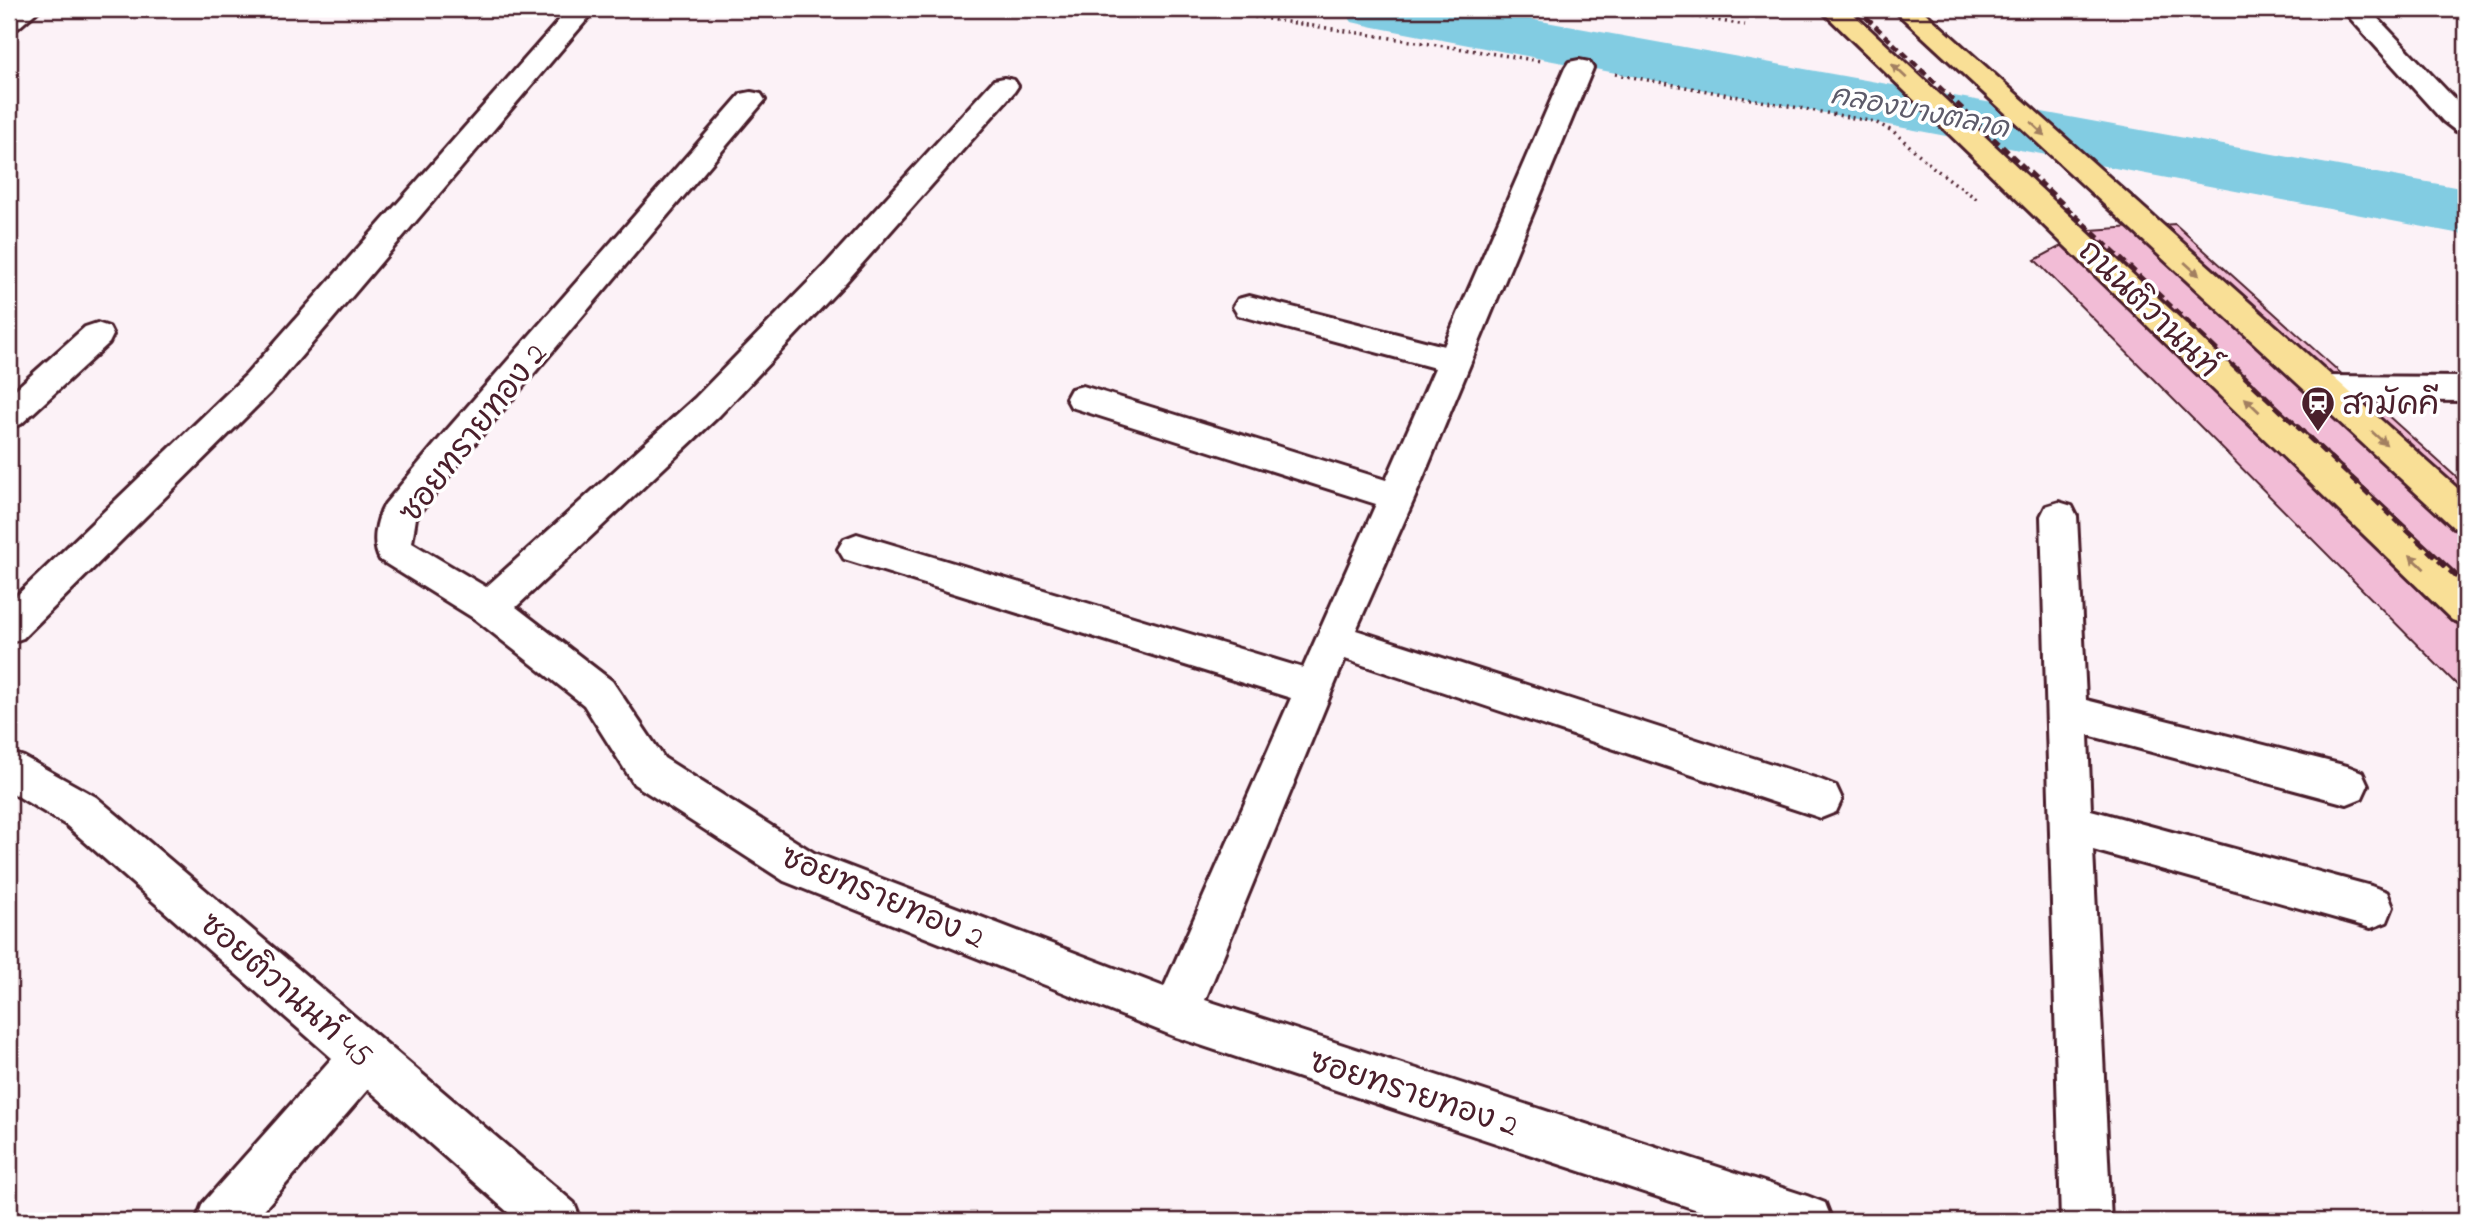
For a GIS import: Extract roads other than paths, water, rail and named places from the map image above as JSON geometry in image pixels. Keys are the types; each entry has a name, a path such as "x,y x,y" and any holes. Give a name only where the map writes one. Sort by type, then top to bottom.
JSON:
{"main road":[{"name":"ถนนติวานนท์","path":"1833,9 2466,609"},
{"name":"ถนนติวานนท์","path":"1906,9 2466,517"}],"street":[{"path":"9,22 27,9"},
{"path":"9,627 258,384 583,9"},
{"path":"2355,9 2453,115 2466,125"},
{"path":"1176,1014 1315,688 1333,639 1397,497 1579,68"},
{"path":"489,608 707,407 834,275 1004,86"},
{"name":"ซอยทรายทอง 2","path":"751,100 458,440 398,514 393,550 489,608 598,694 649,771 799,867 1176,1014 1807,1221"},
{"path":"1249,307 1455,361"},
{"path":"9,415 97,335"},
{"path":"2324,388 2466,389"},
{"path":"1083,398 1397,497"},
{"path":"2059,516 2086,1221"},
{"path":"857,549 1315,688"},
{"path":"1333,639 1821,799"},
{"path":"2066,712 2347,785"},
{"name":"ซอยติวานนท์ 45","path":"9,770 81,811 556,1221"},
{"path":"2070,824 2371,907"},
{"path":"221,1221 365,1056"}],"waterway":[{"name":"คลองบางตลาด","path":"1374,9 2466,212"}],"railway":[{"path":"1857,9 2190,324"},
{"path":"2188,323 2466,586"}],"place":[{"name":"สามัคคี","path":"2318,433"}]}
